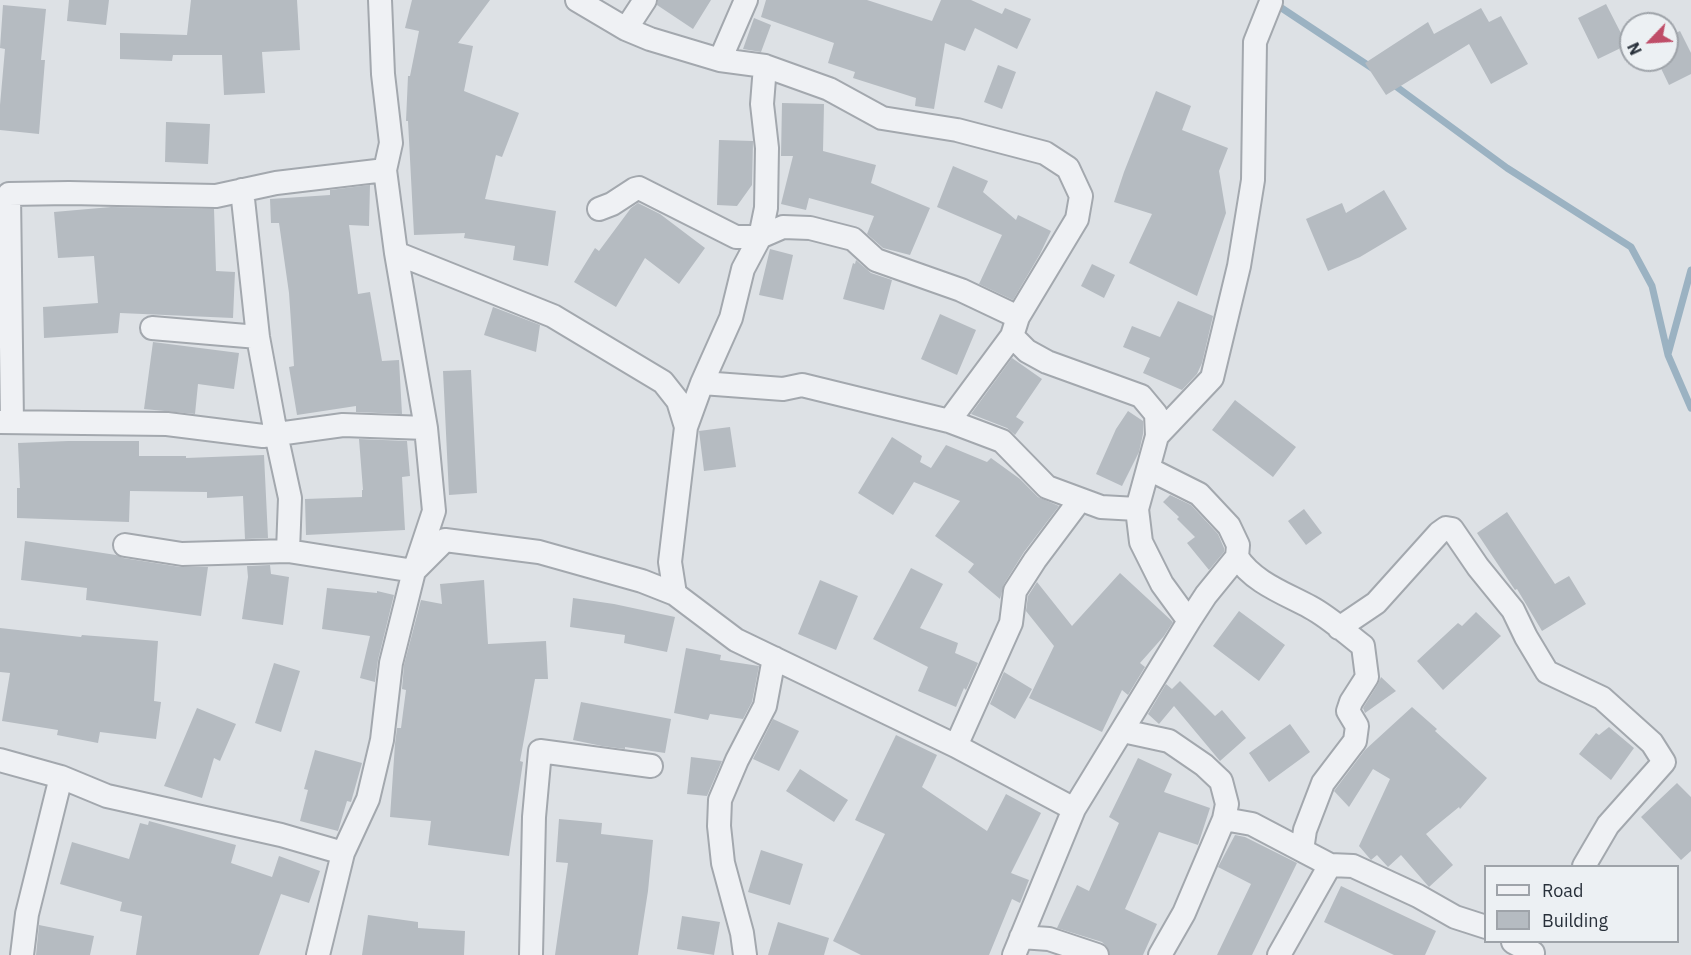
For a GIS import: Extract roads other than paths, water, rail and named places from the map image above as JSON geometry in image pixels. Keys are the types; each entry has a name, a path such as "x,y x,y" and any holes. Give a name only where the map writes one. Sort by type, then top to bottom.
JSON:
{"street":[{"path":"318,955 343,853 368,799 382,740 391,663 414,571 434,510 426,428 396,253 385,170 391,143 383,74 380,0"},
{"path":"577,0 626,29 650,39 720,60 765,66 829,89 882,118 957,130 1045,153 1068,168 1081,196 1077,219 1015,327 949,421"},
{"path":"626,29 645,0"},
{"path":"720,60 746,0"},
{"path":"1156,436 1212,378 1239,266 1253,180 1255,42 1271,2"},
{"path":"675,594 670,562 686,427 702,383 731,318 742,269 760,237 766,208 767,148 762,104 765,66"},
{"path":"385,170 276,183 216,196 9,194 4,266 11,300 6,422 166,424 263,436 343,425 426,428"},
{"path":"599,209 639,188 736,237 760,237 783,227 810,228 853,239 876,260 961,291 1015,327 1028,351 1047,362 1141,396 1156,414 1156,436 1137,509 1141,542 1162,584 1189,621"},
{"path":"242,190 258,338 290,498 288,551"},
{"path":"396,253 553,316 663,382 678,401 686,427"},
{"path":"152,328 258,338"},
{"path":"702,383 783,389 802,385 949,421 1002,441 1047,487 1101,507 1137,509"},
{"path":"1149,469 1199,494 1229,526 1238,545 1237,556 1241,564 1277,592 1311,607 1363,646 1367,677 1348,711 1357,726 1355,741 1323,783 1305,831 1302,850"},
{"path":"956,746 1011,623 1015,591 1080,500"},
{"path":"1339,628 1376,603 1439,533 1446,528 1452,529 1478,567 1513,610 1547,672 1602,698 1652,743 1664,762 1608,825 1585,865"},
{"path":"414,571 445,540 539,552 642,581 675,594 736,640 956,746 1074,809"},
{"path":"125,545 182,554 288,551 414,571"},
{"path":"1018,946 1074,809 1124,731 1189,621 1237,556"},
{"path":"745,955 742,933 723,863 718,826 720,800 737,760 765,706 774,658"},
{"path":"1124,731 1169,741 1204,765 1221,782 1227,804 1224,819 1184,913 1160,955"},
{"path":"531,955 534,818 540,751 651,766"},
{"path":"0,760 61,777 107,796 281,835 343,853"},
{"path":"21,955 27,914 61,777"},
{"path":"1224,819 1252,824 1330,865 1353,866 1418,896 1455,917 1484,927"},
{"path":"1279,955 1330,865"},
{"path":"1018,946 1049,939 1097,955"},
{"path":"1516,943 1536,950"}],"waterway":[{"path":"1274,3 1372,68"},
{"path":"1390,82 1507,168 1631,247 1652,286 1668,355 1691,408"},
{"path":"1668,354 1691,270"}]}
